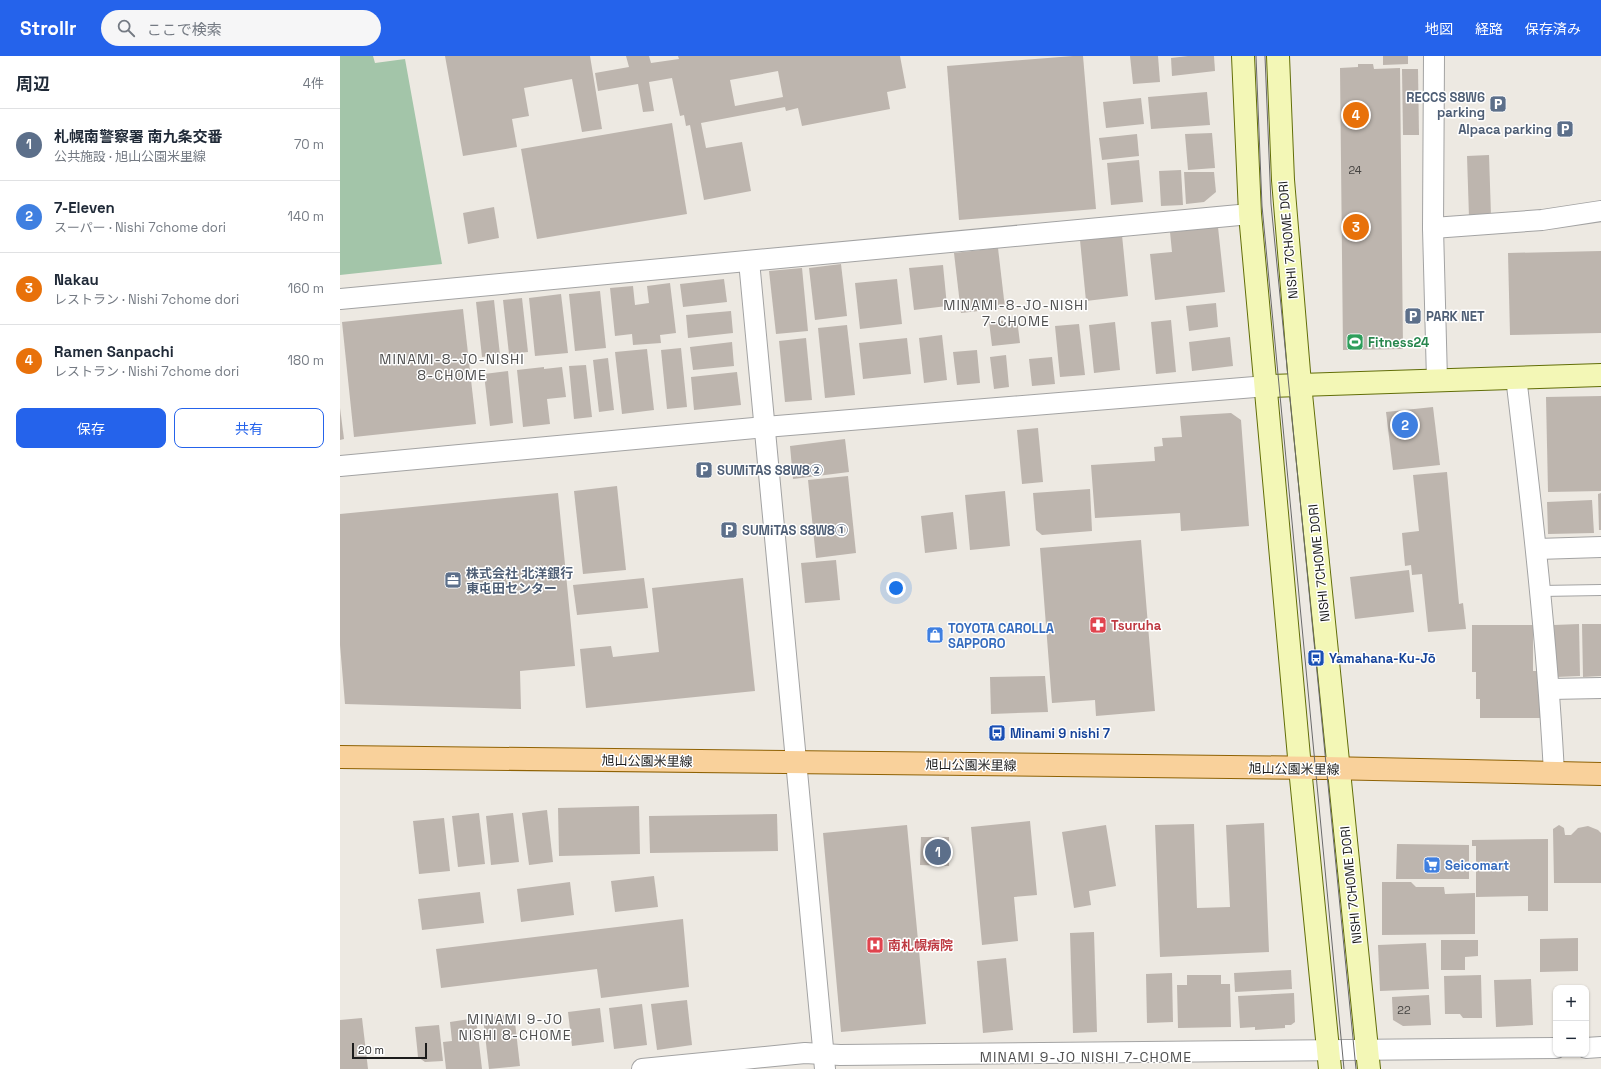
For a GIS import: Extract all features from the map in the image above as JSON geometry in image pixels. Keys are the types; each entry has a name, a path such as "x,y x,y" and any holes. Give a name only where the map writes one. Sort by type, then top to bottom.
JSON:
{"main road":[{"name":"旭山公園米里線","path":"340,757 1300,768 1601,774"}],"street":[{"path":"1244,56 1250,214 1267,386 1300,768 1329,1059"},
{"name":"NISHI 7CHOME DORI","path":"1278,56 1283,180 1300,384 1368,1060"},
{"path":"1434,56 1434,228 1437,380"},
{"path":"1434,228 1542,220 1601,211"},
{"path":"340,299 1250,214"},
{"path":"749,261 824,1061"},
{"path":"340,466 765,427 1267,386 1601,375"},
{"path":"1516,377 1537,549 1550,689 1554,773"},
{"path":"1537,549 1601,547"},
{"path":"1550,689 1601,688"},
{"path":"1589,1048 1601,1047"},
{"path":"642,1069 806,1053 824,1061 1368,1060 1553,1048"}],"lane":[{"path":"1541,591 1601,590"}],"green space":[{"path":"340,56 373,56 375,63 405,59 442,264 340,275"}],"building":[{"path":"445,56 590,56 602,129 582,132 572,79 524,88 529,116 512,119 517,147 463,156"},
{"path":"626,56 649,56 651,63 679,59 678,56 900,56 906,88 887,92 890,109 802,126 798,108 786,111 785,107 701,123 706,148 742,142 751,191 704,200 690,125 686,126 684,115 680,116 672,78 649,82 654,111 643,112 638,84 598,91 595,73 629,67","holes":["778,71 783,97 735,106 730,80"]},
{"path":"1083,56 1096,209 959,220 947,66"},
{"path":"1130,56 1158,56 1160,82 1133,84"},
{"path":"1188,56 1214,56 1215,71 1172,76 1171,58"},
{"path":"1383,56 1408,56 1408,64 1383,65"},
{"path":"1358,64 1373,64 1374,69 1400,68 1403,349 1343,350 1340,68 1358,67"},
{"path":"1402,69 1418,69 1419,135 1403,135"},
{"path":"1207,92 1210,125 1151,129 1148,97"},
{"path":"1141,98 1144,124 1106,128 1103,102"},
{"path":"672,123 687,214 537,239 521,149"},
{"path":"1212,133 1215,168 1188,170 1185,134"},
{"path":"1137,134 1139,156 1102,160 1099,138"},
{"path":"1489,155 1491,216 1469,217 1467,156"},
{"path":"1139,160 1143,202 1111,205 1107,163"},
{"path":"1181,170 1183,205 1161,206 1159,171"},
{"path":"1184,172 1214,172 1216,192 1204,202 1186,204"},
{"path":"494,207 499,238 468,244 463,213"},
{"path":"1218,227 1225,292 1155,300 1150,254 1172,252 1170,232"},
{"path":"1122,235 1128,296 1086,301 1080,240"},
{"path":"998,248 1005,308 961,313 954,253"},
{"path":"1601,251 1601,333 1510,335 1508,253"},
{"path":"841,264 847,316 815,320 809,268"},
{"path":"943,265 947,306 914,310 909,268"},
{"path":"802,268 808,331 776,334 769,271"},
{"path":"724,279 727,302 683,307 680,284"},
{"path":"897,279 902,324 860,329 855,283"},
{"path":"670,283 676,333 660,335 661,343 633,345 632,334 615,336 610,288 633,286 635,305 649,303 647,286"},
{"path":"600,291 606,348 575,351 569,294"},
{"path":"561,294 568,353 535,356 529,298"},
{"path":"522,298 528,352 509,354 503,300"},
{"path":"494,300 500,355 482,357 476,302"},
{"path":"1216,303 1218,327 1189,331 1186,306"},
{"path":"463,309 476,424 354,437 342,322"},
{"path":"731,311 733,333 688,338 686,315"},
{"path":"1017,319 1020,343 992,346 989,322"},
{"path":"1171,320 1176,372 1156,374 1151,322"},
{"path":"1115,322 1120,370 1094,373 1089,325"},
{"path":"1079,324 1085,375 1060,377 1055,326"},
{"path":"847,325 855,395 825,398 818,328"},
{"path":"942,335 947,380 924,383 919,338"},
{"path":"1230,337 1233,366 1192,371 1189,342"},
{"path":"806,338 812,400 785,402 779,341"},
{"path":"907,338 911,374 863,379 859,343"},
{"path":"732,342 734,366 693,370 690,347"},
{"path":"681,348 687,407 667,409 661,350"},
{"path":"647,349 654,410 622,414 615,352"},
{"path":"977,350 980,383 957,385 953,352"},
{"path":"1006,355 1009,387 994,389 990,357"},
{"path":"1052,357 1055,384 1032,386 1029,359"},
{"path":"608,358 614,410 599,412 593,360"},
{"path":"586,365 592,417 574,419 569,366"},
{"path":"544,367 544,369 562,367 566,397 547,399 550,424 523,427 517,370"},
{"path":"508,371 513,423 490,426 484,374"},
{"path":"737,372 741,405 694,410 691,377"},
{"path":"1601,396 1601,491 1548,492 1546,397"},
{"path":"1433,407 1440,465 1393,470 1386,412"},
{"path":"340,408 344,439 340,440"},
{"path":"1231,413 1241,420 1249,526 1181,531 1180,513 1095,518 1091,465 1155,461 1154,447 1163,446 1162,438 1182,437 1180,416"},
{"path":"1038,428 1043,482 1022,484 1017,430"},
{"path":"845,439 849,472 793,479 790,446"},
{"path":"1447,472 1459,604 1463,603 1466,629 1428,632 1422,574 1412,575 1411,565 1405,566 1402,533 1419,531 1413,475"},
{"path":"848,476 856,553 816,558 808,480"},
{"path":"617,486 626,570 583,574 574,491"},
{"path":"1090,489 1092,531 1042,535 1036,530 1033,493"},
{"path":"1005,491 1010,546 970,550 965,495"},
{"name":"株式会社 北洋銀行 東屯田センター","path":"558,493 575,666 520,671 521,709 345,704 340,645 340,514"},
{"path":"1601,493 1601,530 1599,530 1598,494"},
{"path":"1592,500 1594,533 1548,534 1547,502"},
{"path":"953,512 957,549 925,553 921,516"},
{"path":"1141,540 1155,711 1096,716 1095,700 1052,703 1040,548"},
{"path":"836,560 840,600 805,603 801,563"},
{"path":"1409,570 1414,612 1355,619 1350,577"},
{"path":"644,578 648,608 577,615 573,585"},
{"path":"743,578 755,691 586,708 580,649 611,646 613,657 659,652 652,588"},
{"path":"1579,624 1580,676 1556,677 1554,625"},
{"path":"1582,624 1601,624 1601,676 1583,677"},
{"path":"1472,625 1533,625 1533,671 1541,671 1545,718 1480,718 1480,699 1476,699 1476,672 1472,672"},
{"path":"1045,676 1048,712 991,714 990,677"},
{"path":"639,806 640,854 559,856 558,808"},
{"path":"547,810 553,862 529,865 522,813"},
{"path":"479,813 485,864 458,867 452,816"},
{"path":"513,813 519,862 491,865 486,816"},
{"path":"777,814 778,851 650,853 649,816"},
{"path":"444,818 450,871 419,874 413,821"},
{"path":"1030,821 1037,895 1014,897 1018,941 982,945 971,827"},
{"path":"1264,823 1269,952 1160,957 1155,825 1194,824 1197,908 1230,907 1226,825"},
{"path":"907,825 926,1024 841,1032 823,833"},
{"path":"1106,825 1116,886 1089,891 1091,905 1074,908 1062,832"},
{"path":"1559,825 1564,828 1565,835 1571,835 1578,828 1588,826 1598,830 1601,833 1601,883 1554,883 1553,829"},
{"path":"921,837 949,837 949,866 920,865"},
{"path":"1548,839 1548,911 1528,911 1528,896 1476,897 1476,846 1472,846 1472,840"},
{"path":"1397,844 1469,845 1469,879 1396,879"},
{"path":"654,876 658,907 615,912 611,881"},
{"path":"570,882 574,915 521,922 517,889"},
{"path":"1382,882 1411,882 1416,887 1444,887 1445,894 1475,893 1475,934 1382,935"},
{"path":"480,892 484,923 422,930 418,899"},
{"path":"683,919 689,987 601,998 597,969 441,988 436,949"},
{"path":"1094,932 1097,1032 1073,1033 1070,933"},
{"path":"1578,938 1578,971 1540,972 1540,939"},
{"path":"1441,940 1478,940 1478,956 1465,957 1465,970 1441,970"},
{"path":"1426,943 1429,989 1380,991 1378,945"},
{"path":"1006,958 1013,1030 983,1033 977,961"},
{"path":"1291,970 1292,989 1235,992 1234,973"},
{"path":"1172,973 1173,1022 1147,1023 1146,974"},
{"path":"1187,975 1221,975 1221,984 1230,984 1231,1027 1178,1028 1177,985 1187,985"},
{"path":"1481,975 1482,1018 1463,1018 1460,1014 1445,1014 1444,976"},
{"path":"1531,979 1533,1025 1496,1027 1494,980"},
{"path":"1294,993 1295,1022 1291,1025 1285,1025 1285,1028 1255,1030 1255,1027 1240,1028 1238,996"},
{"path":"1429,995 1431,1025 1403,1026 1393,1020 1392,997"},
{"path":"687,1000 692,1045 657,1050 651,1004"},
{"path":"642,1004 647,1045 614,1049 609,1008"},
{"path":"600,1008 604,1042 572,1046 568,1012"},
{"path":"514,1014 520,1066 489,1069 483,1018"},
{"path":"362,1018 368,1069 340,1069 340,1020"},
{"path":"476,1018 482,1069 446,1069 443,1042 452,1041 450,1022"},
{"path":"439,1025 443,1061 425,1062 418,1057 415,1027"}],"tram line":[{"path":"1256,56 1262,206 1344,1069"},
{"path":"1265,56 1271,204 1356,1069"}],"place":[{"name":"RECCS S8W6 parking","path":"1498,104"},
{"name":"Ramen Sanpachi","path":"1356,115"},
{"name":"Alpaca parking","path":"1565,129"},
{"name":"Nakau","path":"1356,227"},
{"name":"PARK NET","path":"1413,316"},
{"name":"Fitness24","path":"1355,342"},
{"name":"7-Eleven","path":"1405,425"},
{"name":"SUMiTAS S8W8②","path":"704,470"},
{"name":"SUMiTAS S8W8①","path":"729,530"},
{"name":"株式会社 北洋銀行 東屯田センター","path":"453,580"},
{"name":"Tsuruha","path":"1098,625"},
{"name":"TOYOTA CAROLLA SAPPORO","path":"935,635"},
{"name":"Yamahana-Ku-Jō","path":"1316,658"},
{"name":"Minami 9 nishi 7","path":"997,733"},
{"name":"札幌南警察署 南九条交番","path":"938,852"},
{"name":"Seicomart","path":"1432,865"},
{"name":"南札幌病院","path":"875,945"}],"district":[{"name":"MINAMI-8-JO-NISHI 7-CHOME","path":"1016,314"},
{"name":"MINAMI-8-JO-NISHI 8-CHOME","path":"452,368"},
{"name":"MINAMI 9-JO NISHI 8-CHOME","path":"515,1028"},
{"name":"MINAMI 9-JO NISHI 7-CHOME","path":"1086,1057"}]}
